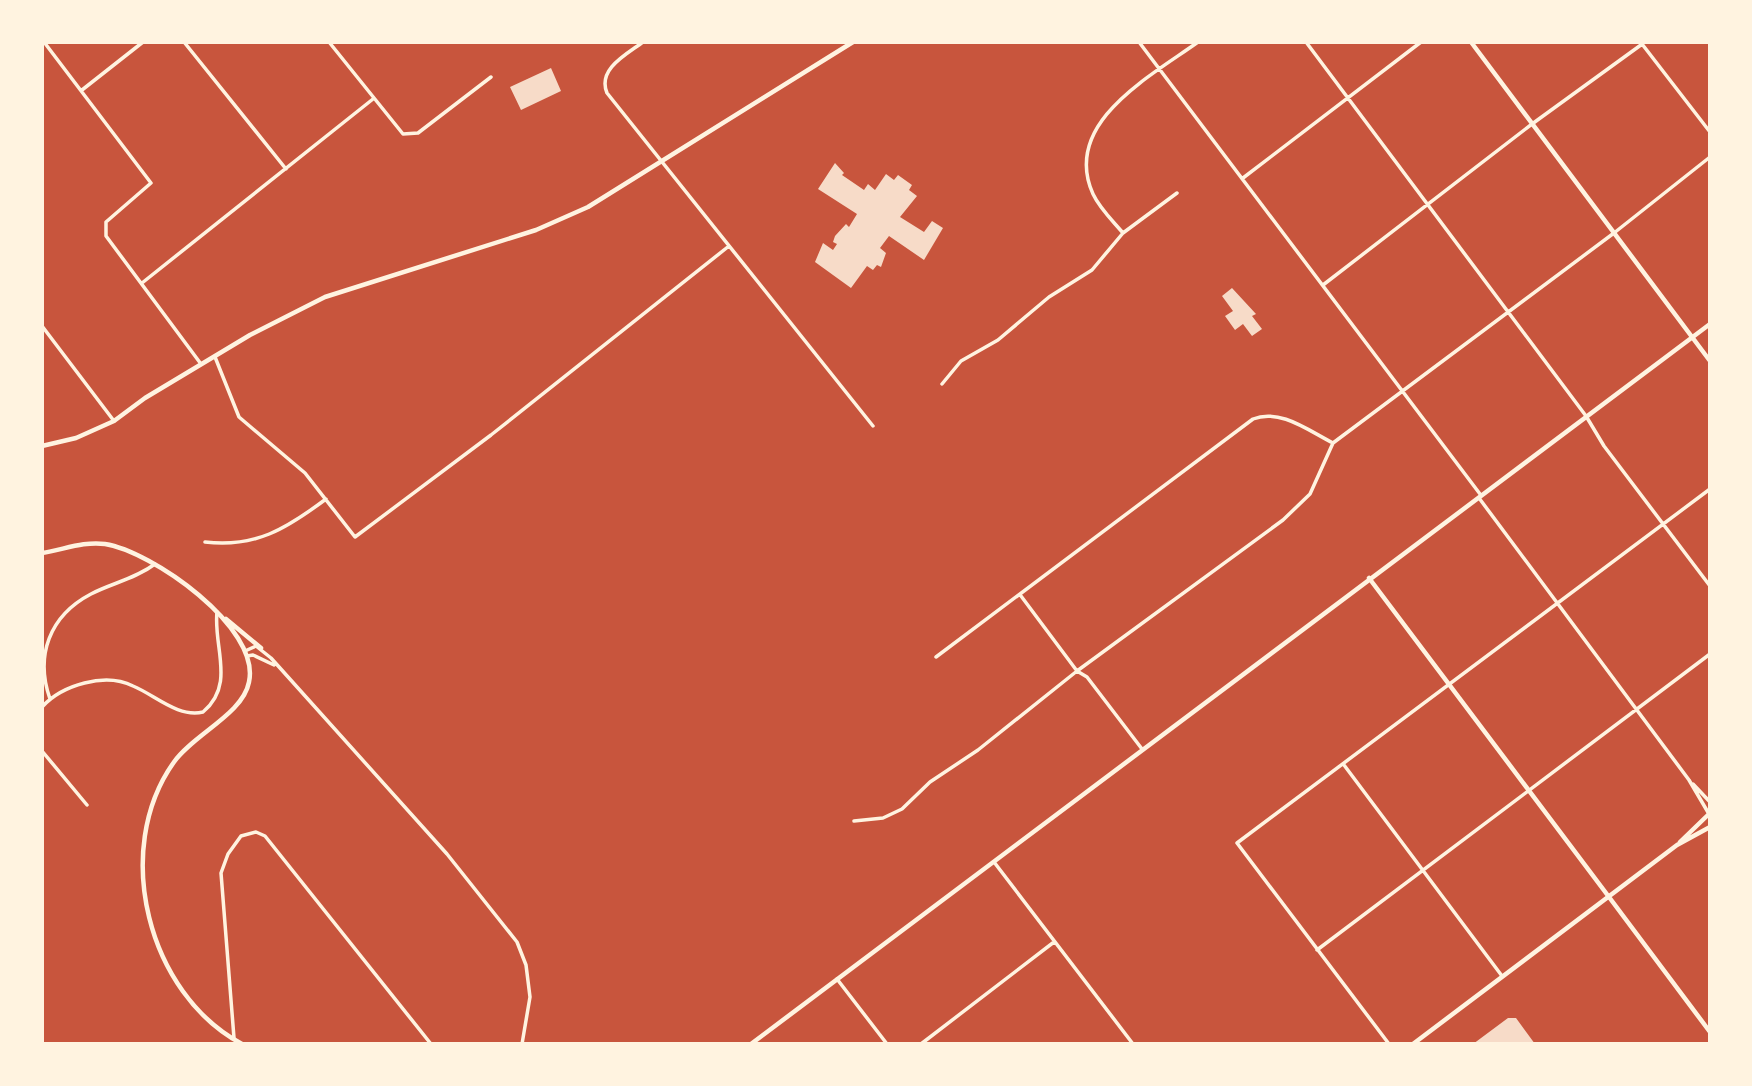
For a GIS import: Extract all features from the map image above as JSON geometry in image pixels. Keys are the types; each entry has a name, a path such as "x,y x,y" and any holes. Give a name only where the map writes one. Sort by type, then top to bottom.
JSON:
{"street":[{"path":"44,42 151,184 104,226 106,236 202,365"},
{"path":"82,90 143,42"},
{"path":"184,42 286,170"},
{"path":"329,42 399,132 406,135 418,133 491,76"},
{"path":"498,42 513,42"},
{"path":"643,42 624,56 604,77 607,93 873,426"},
{"path":"42,446 76,438 114,421 273,323 332,294 494,244 564,219 662,162 853,42"},
{"path":"1139,42 1637,708 1710,814 1677,845 1413,1044"},
{"path":"1123,233 1093,194 1087,170 1089,146 1102,118 1160,69 1198,42"},
{"path":"1306,42 1430,204 1586,416 1604,446 1710,586"},
{"path":"1242,178 1421,42"},
{"path":"1471,42 1710,361"},
{"path":"1323,285 1642,43 1710,132"},
{"path":"142,283 373,99"},
{"path":"854,821 883,818 902,809 930,782 978,750 1077,671 1297,509 1315,485 1333,443 1614,233 1710,157"},
{"path":"942,384 961,361 998,340 1049,297 1092,270 1123,233 1177,193"},
{"path":"215,357 239,417 305,473 355,537 491,435 730,246"},
{"path":"751,1044 1368,578 1710,324"},
{"path":"42,326 114,421"},
{"path":"936,657 1021,596 1253,419 1266,415 1280,417 1333,443"},
{"path":"1389,1044 1237,843 1448,682 1710,489"},
{"path":"205,542 229,545 261,539 326,499"},
{"path":"42,554 94,543 122,548 155,565 261,648 447,854 517,942 526,965 530,997 522,1044"},
{"path":"50,699 43,665 44,651 56,624 80,601 155,565"},
{"path":"1368,578 1710,1032"},
{"path":"1021,596 1077,671 1087,677 1142,749"},
{"path":"217,612 238,637 246,654 250,681 243,698 194,739 162,783 150,819 143,867 150,912 169,973 208,1022 242,1044"},
{"path":"42,707 50,699 83,684 105,681 127,683 181,712 202,712 214,700 221,678 217,612"},
{"path":"246,654 254,646 261,648"},
{"path":"246,654 276,666"},
{"path":"1317,950 1710,654"},
{"path":"42,751 87,805"},
{"path":"1343,764 1502,976"},
{"path":"1689,780 1710,802"},
{"path":"1677,845 1710,827"},
{"path":"235,1040 221,873 234,844 248,832 256,832 265,836 431,1044"},
{"path":"992,861 1133,1044"},
{"path":"921,1044 1054,942"},
{"path":"836,979 887,1044"}],"building":[{"path":"551,68 561,91 521,110 510,87"},
{"path":"835,163 844,173 842,175 864,190 868,184 875,190 886,174 894,180 898,175 912,185 909,190 917,196 900,217 924,232 932,221 943,228 924,260 889,236 880,248 886,253 881,267 877,265 873,270 867,266 851,288 815,262 823,243 833,250 837,244 833,242 835,236 846,224 849,227 857,214 818,189"},
{"path":"1232,288 1256,314 1252,316 1262,329 1252,336 1243,324 1235,330 1225,316 1233,311 1222,296"},
{"path":"1508,1018 1516,1018 1535,1044 1473,1044"}]}
